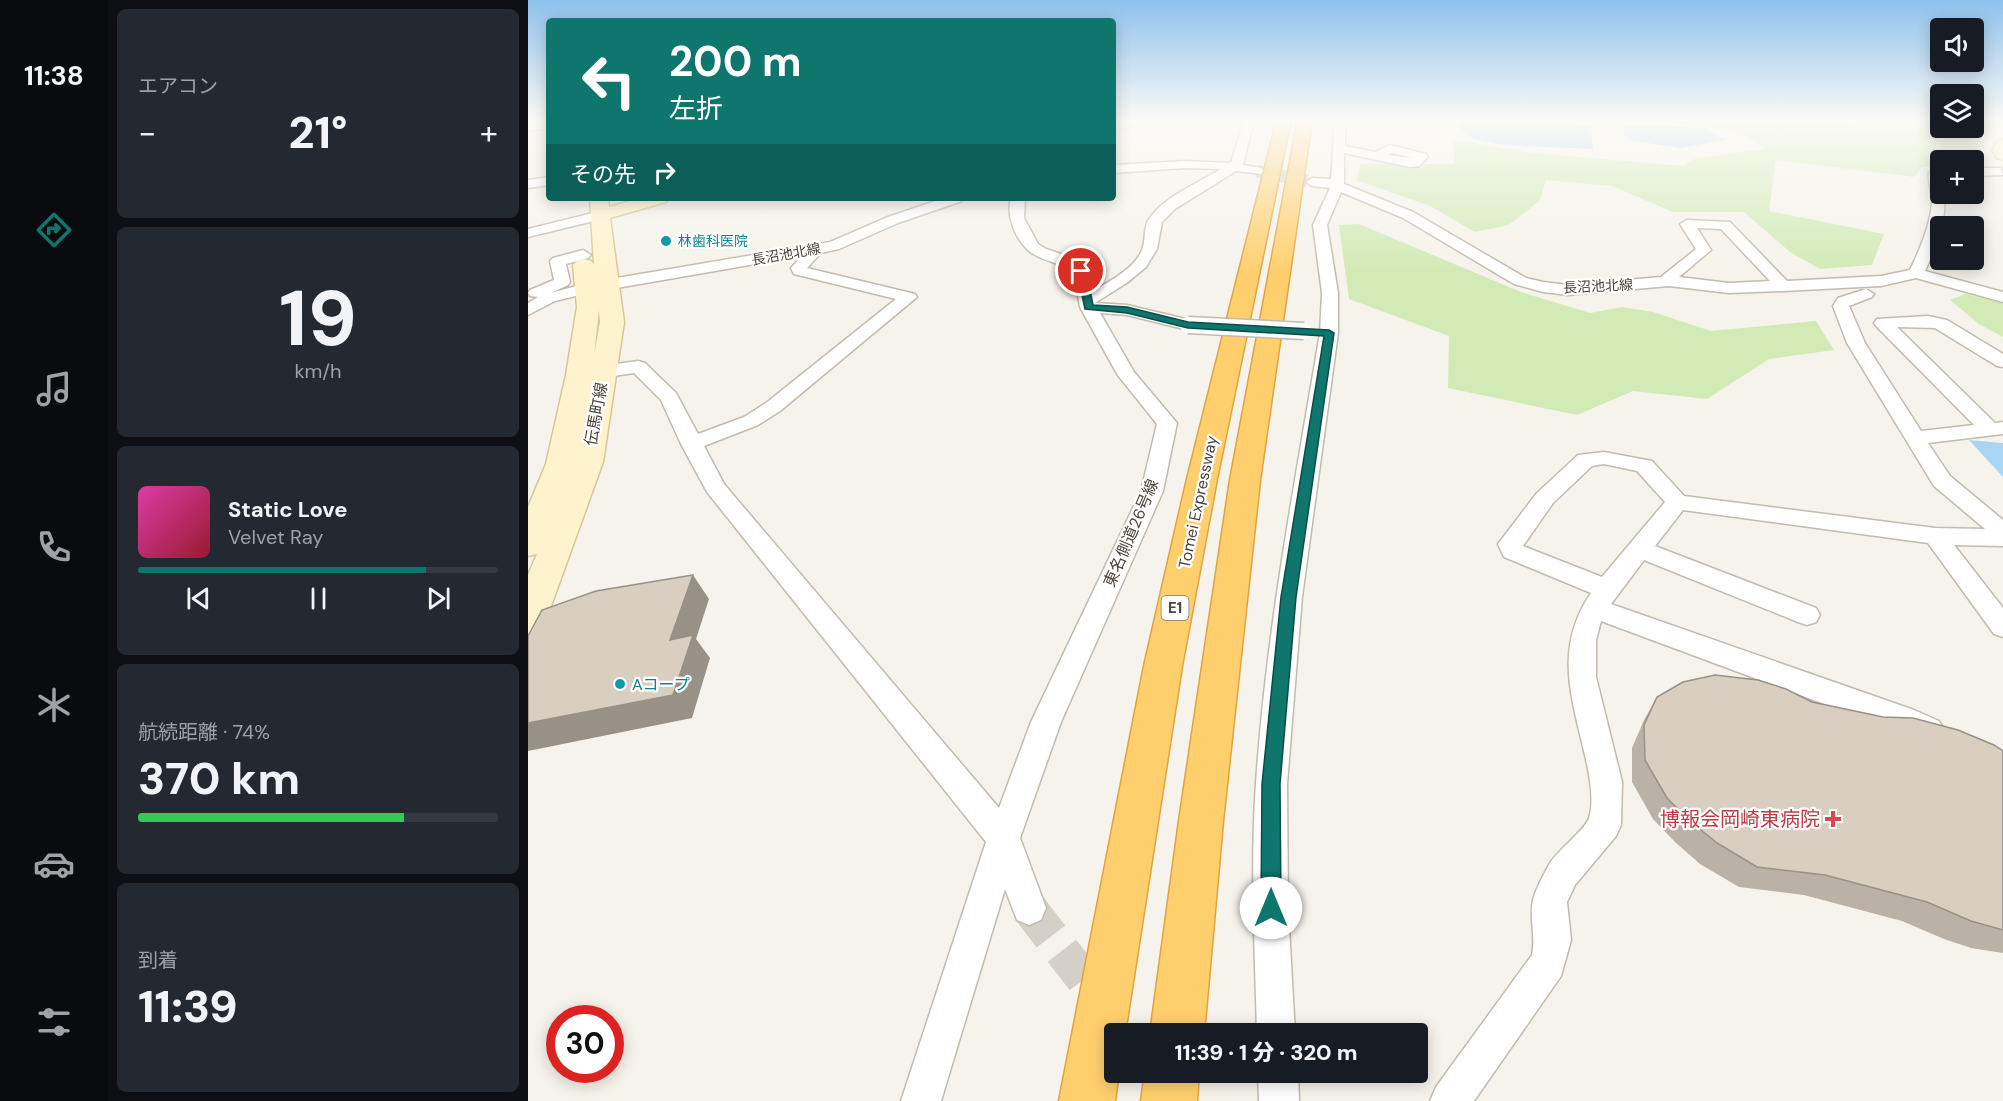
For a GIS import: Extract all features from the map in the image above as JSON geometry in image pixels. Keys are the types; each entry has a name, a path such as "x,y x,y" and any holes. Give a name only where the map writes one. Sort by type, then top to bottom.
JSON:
{"highway":[{"name":"Tomei Expressway","path":"1087,1101 1163,666 1202,479 1272,170"},
{"path":"1178,1023 1201,821 1245,480 1296,170"},
{"path":"1169,1101 1171,1083"}],"street":[{"path":"1087,304 1145,260 1150,250 1155,222 1175,204 1229,170"},
{"path":"1276,1023 1271,908 1271,784 1317,332 1330,293 1320,225 1337,186 1338,170"},
{"path":"1984,172 2001,172"},
{"path":"528,184 546,181"},
{"name":"長沼池北線","path":"1312,182 1330,183 1408,215 1520,281 1568,290 1669,281 1719,288 1848,283 1874,288"},
{"path":"528,233 590,208 639,201"},
{"name":"長沼池北線","path":"528,310 549,298 598,286 834,246 892,220 948,201"},
{"name":"東名側道26号線","path":"1004,838 1046,722 1152,491 1167,423 1126,374 1087,304 1081,271 1066,260 1038,252 1029,242 1015,212 1014,205 1016,201"},
{"path":"1916,273 1926,253 1939,204"},
{"name":"伝馬町線","path":"528,545 561,464 612,322 583,255 590,208"},
{"name":"伝馬町線","path":"590,208 603,250 598,286"},
{"path":"1669,281 1668,278 1704,250 1687,224 1725,225 1783,286"},
{"path":"691,444 751,421 773,407 909,297 800,271 799,268 816,249"},
{"path":"528,296 562,282 558,261 583,255"},
{"path":"2003,297 1916,273 1844,301 1841,306 1856,343 1942,481 2003,532"},
{"path":"1087,304 1127,310 1188,325 1317,332"},
{"path":"1997,429 1883,323 1928,321 1941,324 2003,362"},
{"path":"592,373 638,367 669,397 691,444 716,487 1004,838 1029,908"},
{"name":"伝馬町線","path":"528,620 588,462 592,373"},
{"path":"1914,438 1997,429"},
{"path":"1953,740 1601,599 1512,551 1510,544 1545,498 1586,460 1604,459 1644,466 1677,502 1935,536 2003,538"},
{"path":"1450,1101 1548,963 1553,940 1550,902 1563,873 1605,825 1606,782 1582,676 1582,640 1590,615 1601,599 1677,502"},
{"path":"1935,536 2003,627"},
{"path":"1640,549 1807,615"},
{"path":"921,1101 1004,838"},
{"path":"1278,1083 1279,1101"}],"green space":[{"path":"1358,170 1775,170 1769,211 1884,234 1872,265 1820,269 1790,252 1744,212 1673,212 1612,186 1546,180 1540,200 1509,225 1475,232 1430,206 1356,180"},
{"path":"1860,170 1920,170 1914,177"},
{"path":"1359,224 1521,292 1590,313 1622,307 1653,312 1711,331 1816,321 1834,350 1769,359 1707,399 1633,391 1577,415 1448,388 1449,336 1349,299 1339,225"},
{"path":"1965,294 2003,303 2003,337 1979,324 1950,300"}],"water":[{"path":"1969,440 2003,443 2003,477"}],"building":[{"name":"Aコープ","path":"693,575 670,640 693,635 673,695 528,723 528,636 542,610 596,591"},
{"path":"1715,675 1758,680 1786,689 1812,702 1883,717 1913,718 1958,730 2003,751 2003,930 1971,921 1927,902 1825,875 1757,867 1717,843 1690,821 1667,798 1645,760 1644,725 1657,697 1683,682"}],"tunnel":[{"path":"1257,171 1312,182"},
{"path":"1029,908 1118,1023"}],"place":[{"name":"林歯科医院","path":"666,241"},
{"name":"Aコープ","path":"620,684"},
{"name":"博報会岡崎東病院","path":"1833,819"}],"route":[{"path":"1081,271 1089,307 1127,310 1188,325 1329,333 1289,597 1271,784 1271,908"}]}
